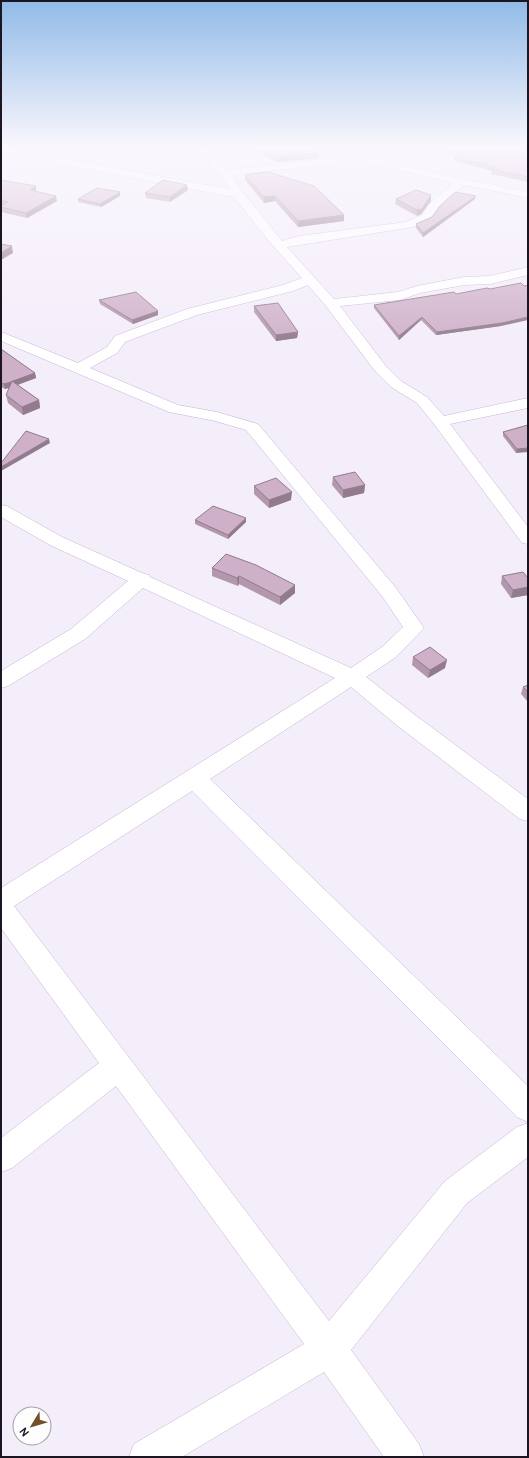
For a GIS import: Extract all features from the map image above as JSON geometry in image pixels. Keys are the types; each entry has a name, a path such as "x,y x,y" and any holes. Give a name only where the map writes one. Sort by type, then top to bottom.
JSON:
{"street":[{"path":"254,214 330,303 380,368 396,384 422,400 440,421 528,539"},
{"path":"279,245 299,240 409,225 427,217 429,214"},
{"path":"330,303 400,296 417,290 464,281 490,280 528,271"},
{"path":"79,369 112,350 120,339 192,312 288,288 310,280"},
{"path":"1,336 44,356 174,409 217,417 252,427 389,592 414,628 389,652 352,677 1,901"},
{"path":"440,421 528,404"},
{"path":"1,510 56,541 142,579 352,677 407,721 528,812"},
{"path":"1,681 78,634 142,579"},
{"path":"194,778 528,1107"},
{"path":"1,908 329,1349 406,1457"},
{"path":"1,1157 119,1066"},
{"path":"147,1457 329,1349 456,1192 528,1138"}],"building":[{"path":"292,214 344,215 298,221"},
{"path":"434,214 450,214 423,233 416,224 432,217"},
{"path":"1,244 12,246 1,253"},
{"path":"521,283 524,286 528,285 528,317 502,323 437,332 422,317 399,336 374,305 454,292 456,294 487,288 490,289"},
{"path":"136,292 158,311 132,320 99,300"},
{"path":"278,303 298,332 276,335 254,306"},
{"path":"1,349 35,373 11,382 4,384 1,383"},
{"path":"12,381 39,400 22,407 6,395"},
{"path":"528,425 528,448 517,449 503,432"},
{"path":"26,431 49,439 1,467 1,463"},
{"path":"355,472 365,485 343,490 333,477"},
{"path":"276,478 292,492 269,500 254,486"},
{"path":"213,506 246,518 228,535 195,520"},
{"path":"226,554 256,565 295,585 280,597 239,576 237,578 212,568"},
{"path":"523,572 528,578 528,587 513,590 502,576"},
{"path":"430,647 447,660 430,670 413,657"},
{"path":"528,685 528,692 523,687"}]}
